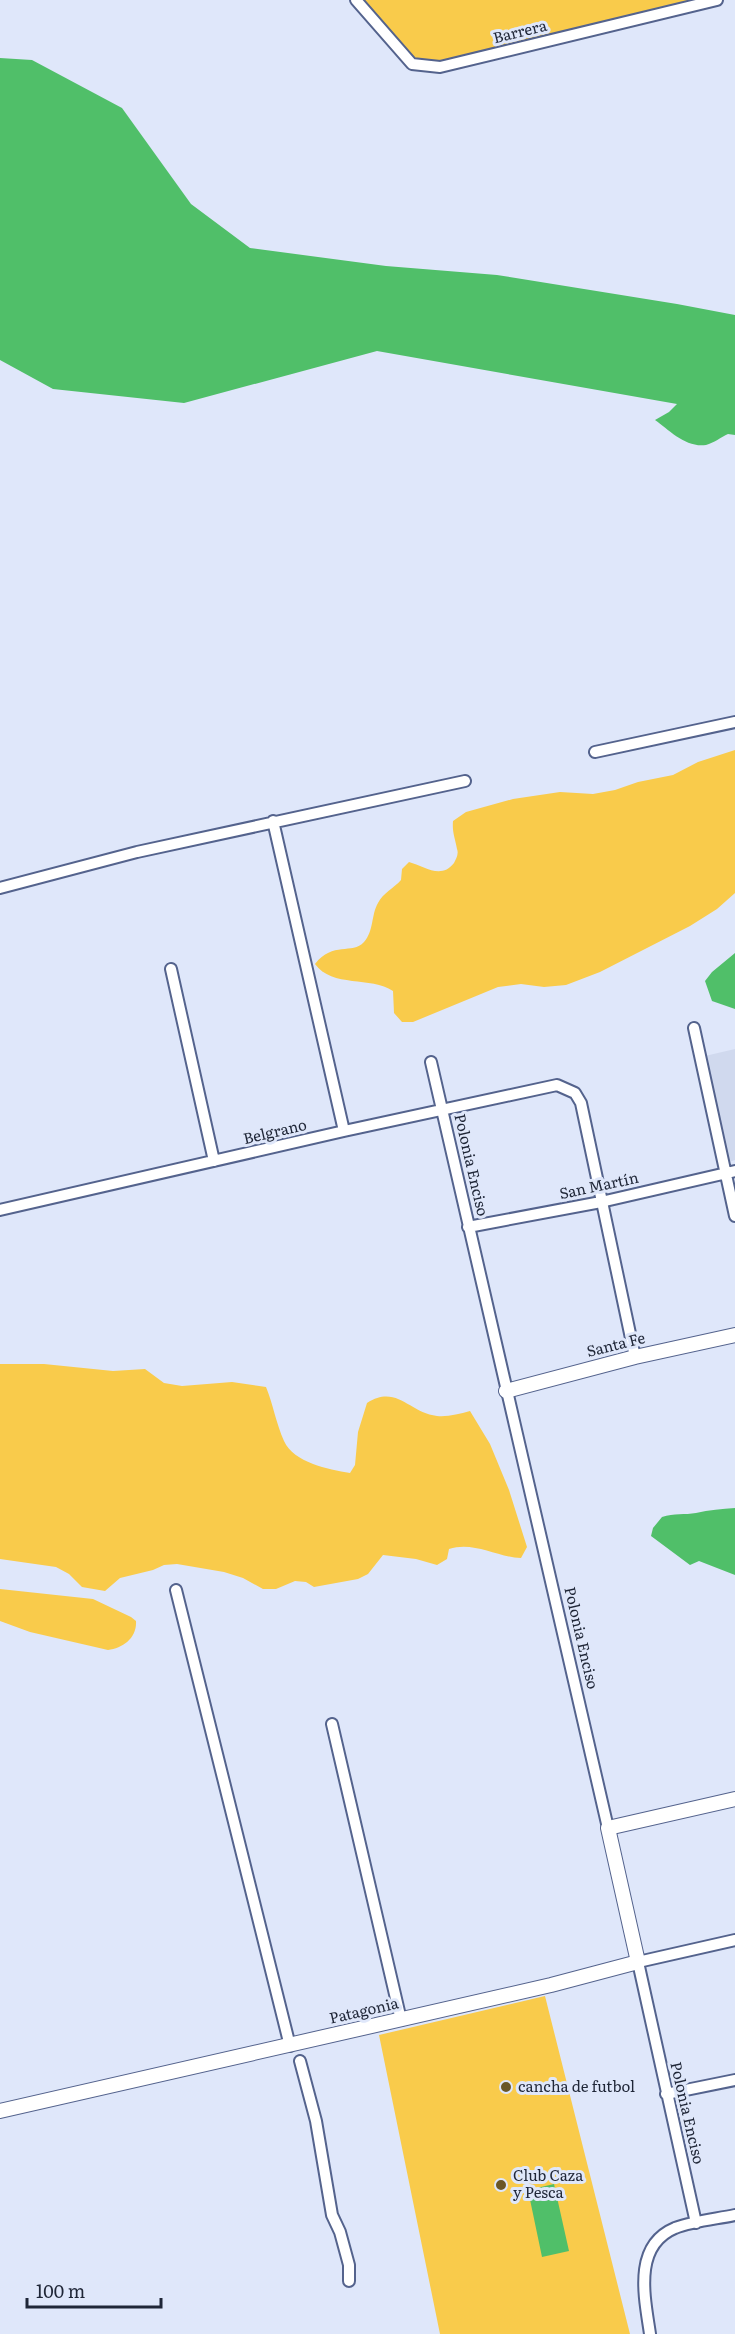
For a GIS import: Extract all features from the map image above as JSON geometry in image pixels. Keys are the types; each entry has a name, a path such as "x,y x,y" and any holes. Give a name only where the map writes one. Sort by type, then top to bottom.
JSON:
{"main road":[{"name":"Santa Fe","path":"506,1391 635,1357 735,1335"},
{"path":"608,1828 735,1799"},
{"name":"Polonia Enciso","path":"608,1828 638,1962"},
{"name":"Patagonia","path":"0,2111 296,2051 401,2020 638,1962"}],"street":[{"name":"Barrera","path":"356,0 412,64 440,67 717,0"},
{"path":"595,752 735,722"},
{"path":"0,888 137,852 465,781"},
{"path":"273,821 344,1131"},
{"path":"171,969 214,1161"},
{"path":"694,1028 730,1172 735,1216"},
{"name":"Polonia Enciso","path":"431,1062 608,1828"},
{"name":"Belgrano","path":"0,1210 557,1085 575,1093 581,1103 601,1202"},
{"name":"San Martín","path":"468,1227 601,1202 730,1172"},
{"path":"601,1202 635,1357"},
{"path":"176,1590 316,2121 332,2215 340,2232 349,2265 349,2281"},
{"path":"332,1724 401,2020"},
{"name":"Patagonia","path":"638,1962 735,1940"},
{"name":"Polonia Enciso","path":"638,1962 696,2223"},
{"path":"666,2094 735,2080"},
{"path":"650,2334 643,2272 658,2240 674,2229 735,2215"}],"shaded area":[{"path":"351,0 717,0 440,67 412,64"},
{"path":"0,58 32,60 122,108 191,204 250,248 386,266 497,275 735,315 735,435 728,434 706,445 692,444 655,420 677,404 377,351 184,403 53,389 0,360"},
{"path":"735,750 735,893 717,909 690,926 600,972 566,985 544,987 521,984 498,987 413,1022 402,1022 394,1013 393,991 374,984 331,976 315,964 335,950 354,948 364,942 378,903 401,880 402,869 409,862 438,871 444,871 454,863 458,853 453,821 466,812 513,799 560,792 593,794 615,790 638,782 673,775 698,762"},
{"path":"735,953 735,1009 712,1001 705,981 712,972"},
{"path":"735,1049 735,1160 729,1162 705,1056"},
{"path":"0,1364 44,1364 113,1371 145,1369 164,1383 182,1386 232,1382 266,1387 281,1434 289,1449 312,1464 350,1473 355,1465 358,1432 367,1403 377,1398 395,1398 427,1414 437,1416 470,1411 490,1444 509,1490 527,1547 521,1558 476,1548 458,1547 449,1549 447,1559 437,1565 416,1559 383,1555 368,1574 358,1579 314,1587 306,1582 295,1581 276,1589 263,1589 243,1578 224,1572 177,1564 164,1565 120,1578 105,1591 82,1587 69,1574 56,1567 0,1559"},
{"path":"735,1508 735,1575 699,1561 690,1565 651,1536 653,1528 662,1517"},
{"path":"0,1589 93,1599 131,1617 136,1621 136,1627 128,1641 108,1650 30,1632 0,1621"},
{"name":"Club Caza y Pesca","path":"545,1996 630,2334 440,2334 379,2035"},
{"path":"554,2184 569,2251 542,2257 528,2190"}],"place":[{"name":"cancha de futbol","path":"506,2087"},
{"name":"Club Caza y Pesca","path":"501,2185"}]}
